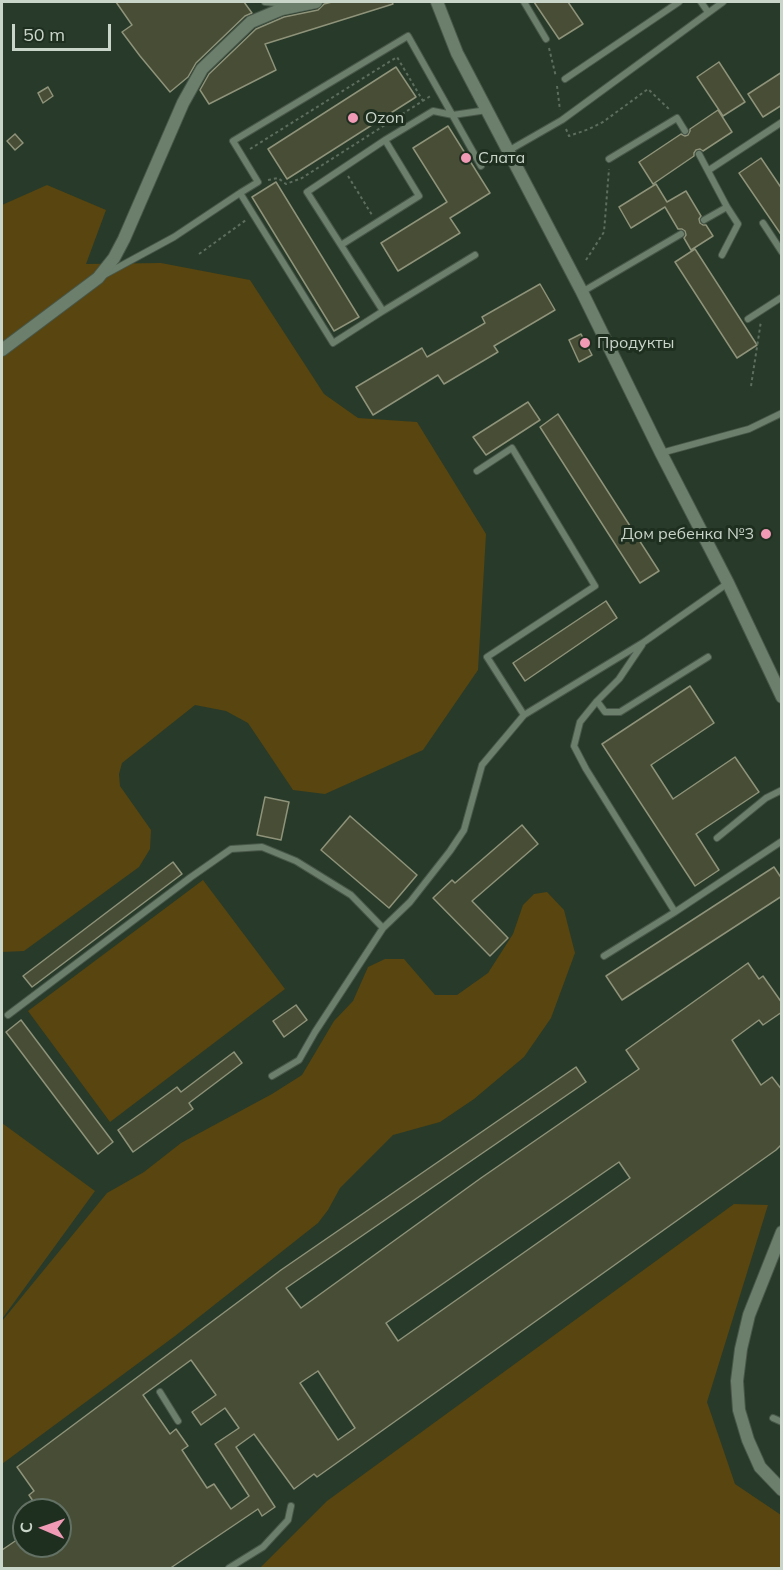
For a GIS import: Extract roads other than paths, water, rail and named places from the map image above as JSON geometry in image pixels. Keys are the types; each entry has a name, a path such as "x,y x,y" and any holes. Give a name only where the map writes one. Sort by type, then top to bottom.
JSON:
{"street":[{"path":"2,350 98,278 114,258 183,103 202,69 251,22 282,9 316,2"},
{"path":"437,2 457,53 582,292 728,583 781,696"},
{"path":"782,1232 749,1315 737,1381 739,1410 748,1440 760,1467 782,1490"}],"lane":[{"path":"266,2 302,4"},
{"path":"524,2 546,39"},
{"path":"566,78 679,2"},
{"path":"701,2 708,12"},
{"path":"508,151 562,120 723,2"},
{"path":"98,278 174,237 258,182 233,141 408,36 481,166"},
{"path":"383,310 308,192 433,111 453,115 487,110"},
{"path":"609,159 677,118 685,131"},
{"path":"709,170 782,122"},
{"path":"341,245 418,196 385,140"},
{"path":"699,154 738,224 722,255"},
{"path":"240,193 333,343 475,255"},
{"path":"704,220 727,207"},
{"path":"763,224 782,252"},
{"path":"582,292 681,234"},
{"path":"748,319 782,297"},
{"path":"661,453 749,429 782,413"},
{"path":"477,471 512,448 595,586 487,657 524,715"},
{"path":"272,1076 299,1060 383,928 410,902 450,851 464,830 482,765 524,715 644,642 728,583"},
{"path":"644,642 619,679 580,722 574,746 675,912"},
{"path":"597,701 605,712 620,712 708,657"},
{"path":"717,838 766,798 782,789"},
{"path":"604,956 782,841"},
{"path":"8,1016 231,849 262,847 296,861 351,895 383,928"},
{"path":"160,1392 178,1421"},
{"path":"773,1418 782,1422"},
{"path":"229,1569 263,1547 288,1520 291,1506"}],"place":[{"name":"Ozon","path":"353,118"},
{"name":"Слата","path":"466,158"},
{"name":"Продукты","path":"585,343"},
{"name":"Дом ребенка №3","path":"766,534"}]}
